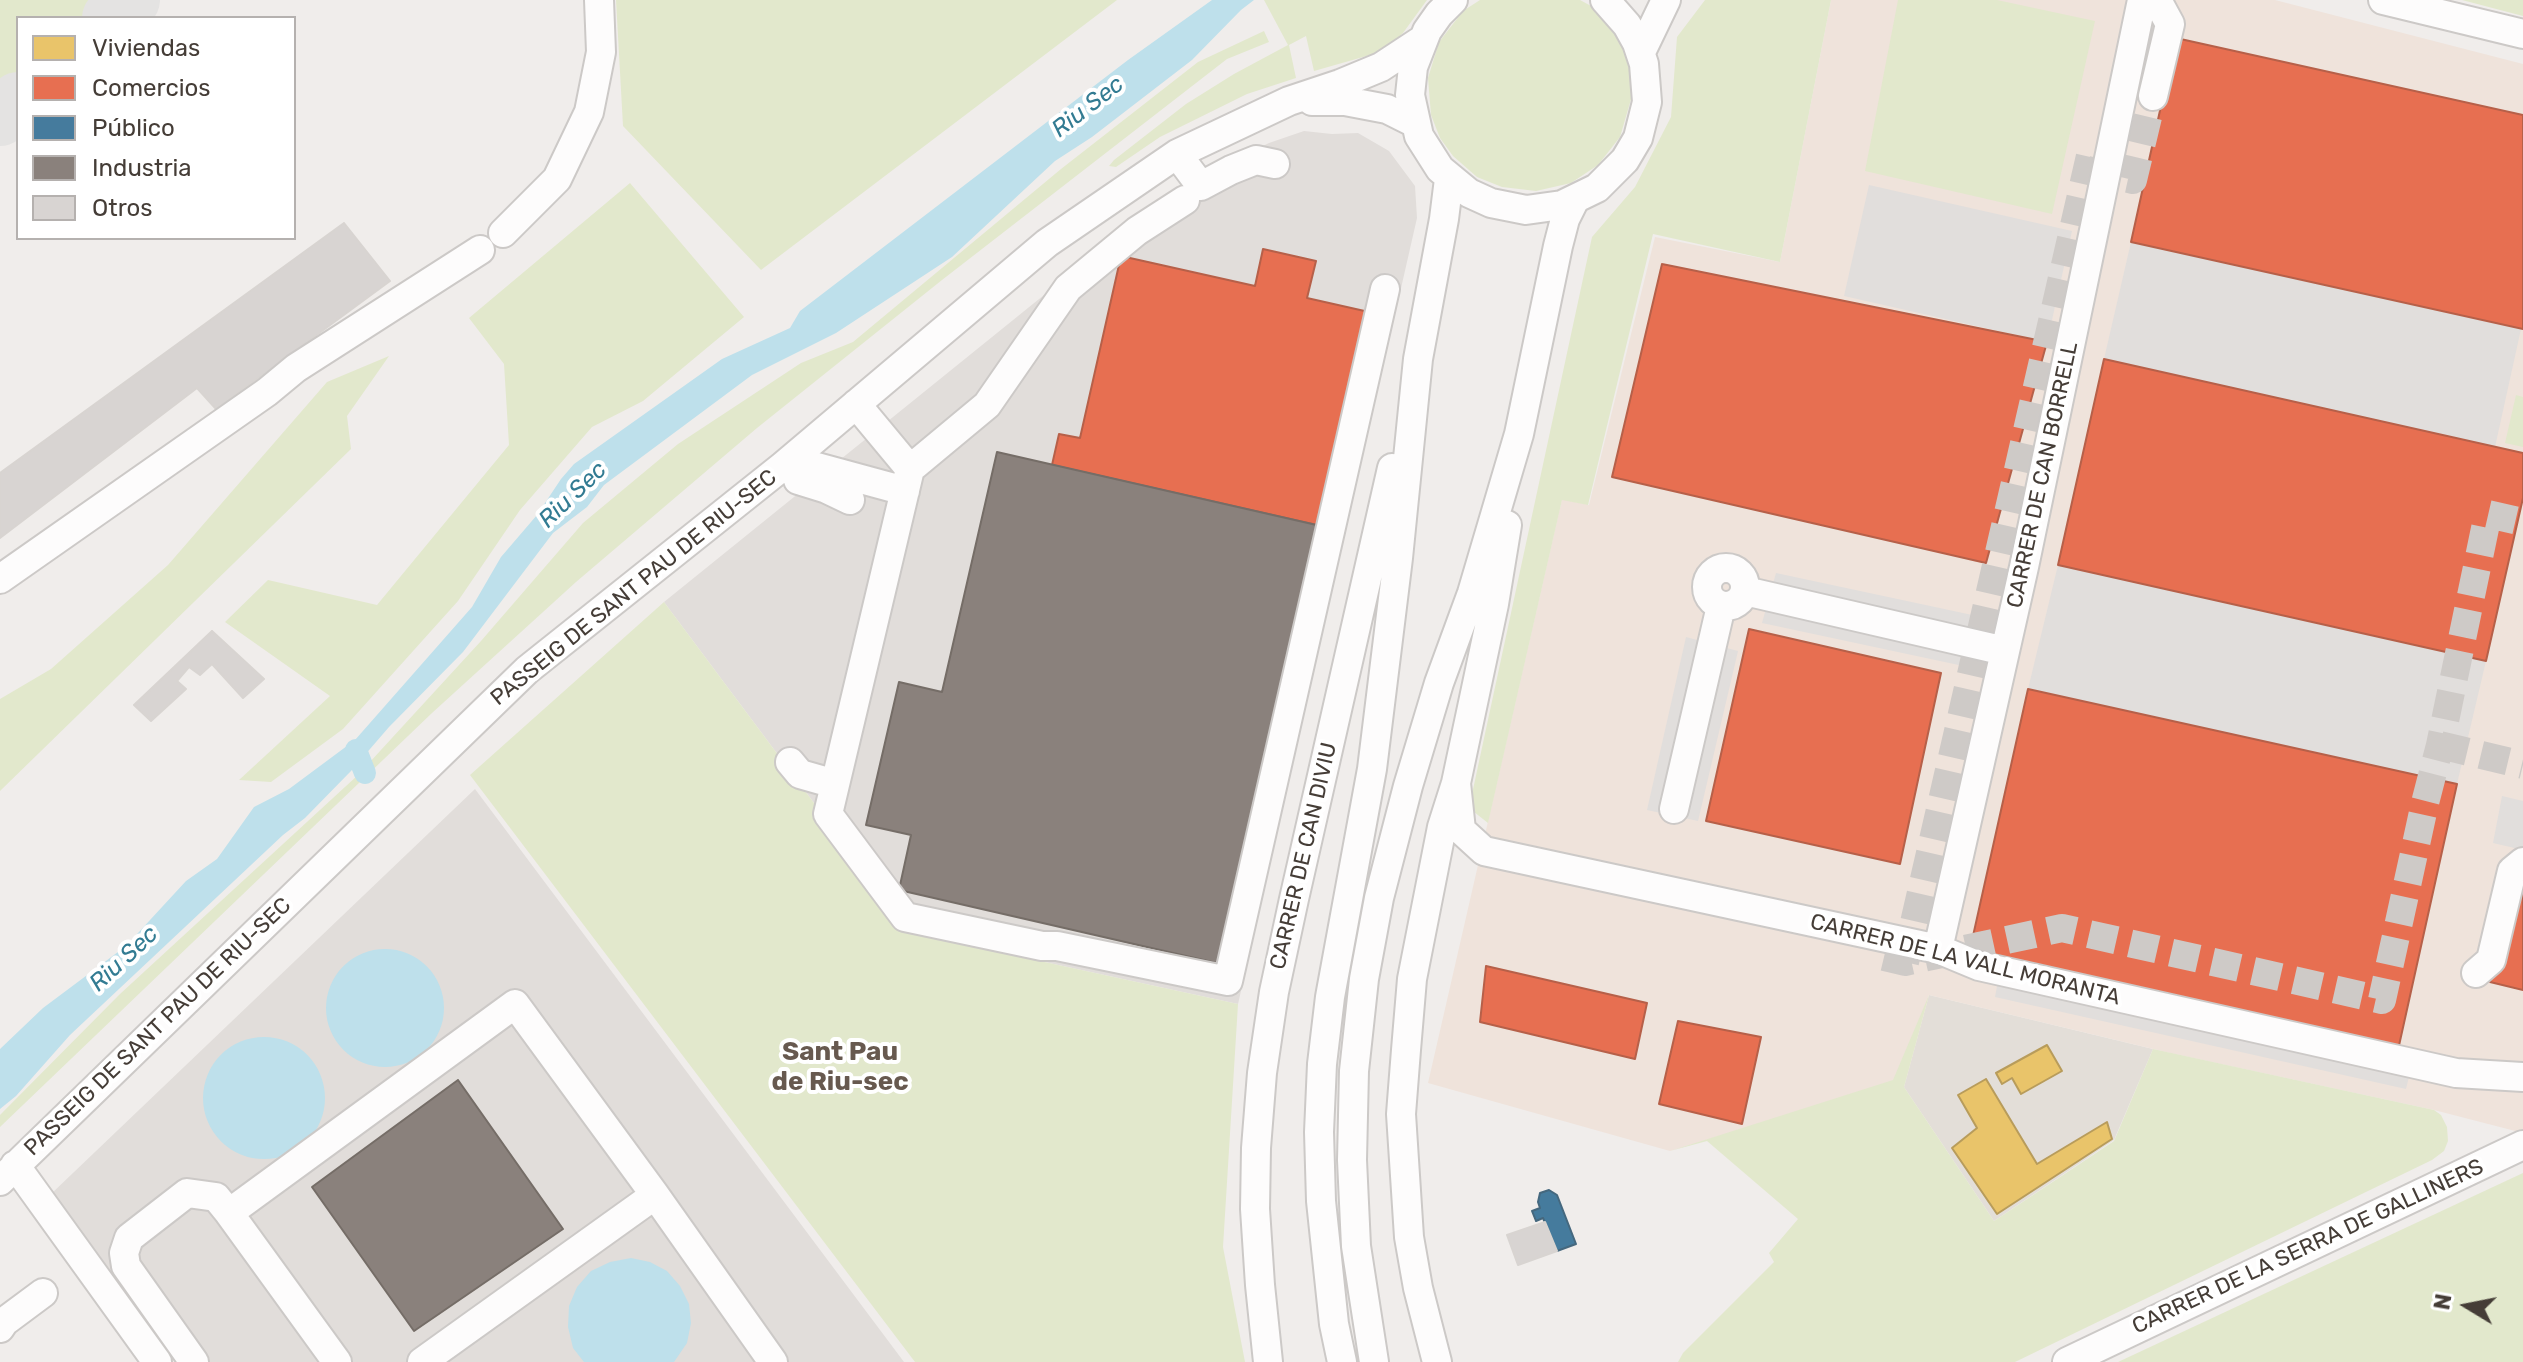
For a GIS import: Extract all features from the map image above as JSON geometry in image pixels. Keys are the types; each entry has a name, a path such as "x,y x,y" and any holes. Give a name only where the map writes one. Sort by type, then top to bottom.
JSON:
{"street":[{"path":"0,579 255,401 296,368 480,250 478,241 482,232 495,228 503,233 557,179 589,112 601,52 599,0"},
{"path":"1453,0 1439,14 1422,40 1411,81 1415,123 1425,148 1449,179 1469,193 1502,207 1539,209 1574,201 1607,180 1625,160 1638,138 1645,114 1647,89 1641,52 1627,25 1605,0"},
{"path":"1641,52 1666,0"},
{"name":"CARRER DE CAN BORRELL","path":"1938,949 2005,651 2142,0"},
{"path":"2153,96 2170,24 2157,0"},
{"path":"2383,0 2523,34"},
{"name":"PASSEIG DE SANT PAU DE RIU-SEC","path":"8,1173 527,670 794,476 856,404 1047,243 1177,154 1289,101 1381,67 1422,40"},
{"path":"2090,156 2109,75 2134,41"},
{"name":"PASSEIG DE SANT PAU DE RIU-SEC","path":"1289,101 1345,101 1387,109 1415,123"},
{"path":"1177,154 1201,186 1256,160 1275,164"},
{"name":"CARRER DE CAN DIVIU","path":"1268,1362 1255,1209 1262,1073 1274,992 1418,359 1449,179"},
{"path":"1185,200 1137,231 1068,288 987,405 907,480 828,814 905,917 1228,981 1385,289"},
{"path":"1374,1362 1356,1246 1352,1160 1354,1071 1364,979 1379,898 1408,786 1439,683 1472,593 1519,434 1558,246 1565,219 1574,201"},
{"name":"CARRER DE CAN DIVIU","path":"1342,1362 1334,1324 1321,1201 1319,1132 1322,1064 1330,997 1372,769 1418,359"},
{"path":"856,404 907,480"},
{"path":"1437,1362 1409,1237 1401,1114 1412,979 1442,827 1456,783 1494,604 1515,481 1519,434"},
{"path":"794,476 907,480"},
{"path":"794,476 850,500"},
{"path":"1674,809 1721,606 1733,606 1745,591 2005,651"},
{"path":"1287,722 1332,732"},
{"path":"790,762 800,774 835,784"},
{"name":"CARRER DE LA VALL MORANTA","path":"1456,783 1461,830 1484,851 1938,949 1979,966 2442,1070 2523,1077"},
{"path":"2476,973 2491,960 2512,871 2523,862"},
{"path":"1615,880 1649,903 1884,957"},
{"path":"229,1213 515,1004 773,1362"},
{"name":"CARRER DE LA SERRA DE GALLINERS","path":"2067,1362 2514,1149 2523,1122"},
{"path":"8,1173 157,1362"},
{"path":"194,1362 126,1266 124,1253 129,1238 187,1193 216,1197 337,1362"},
{"path":"422,1362 655,1195"},
{"path":"0,1328 43,1293"}],"shaded area":[{"path":"1831,0 2275,0 2523,64 2523,1133 1929,995 1906,1079 1670,1151 1428,1083 1562,499 1589,505 1655,237 1780,262"},
{"path":"1304,131 1358,133 1389,151 1415,186 1417,218 1238,1004 911,933 664,602 1174,190 1269,143"},
{"path":"1869,185 2072,231 2047,342 1844,296"},
{"path":"2131,242 2521,329 2495,447 2104,359"},
{"path":"2058,565 2486,661 2457,784 2028,689"},
{"path":"1776,573 1977,616 1968,667 1762,623"},
{"path":"1686,637 1738,651 1698,821 1647,810"},
{"path":"475,789 904,1362 179,1362 51,1194"},
{"path":"2502,796 2523,801 2523,850 2493,843"},
{"path":"1998,981 2410,1073 2406,1089 1995,997"},
{"path":"1929,995 2153,1049 2114,1140 1994,1221 1904,1087"}],"green space":[{"path":"0,0 105,0 87,16 16,16 16,80 0,94"},
{"path":"616,0 1117,0 761,270 623,126"},
{"path":"1264,0 1427,0 1403,33 1384,51 1314,71 1306,36 1289,45 1296,78 1247,94 1160,137 1116,167 1109,166 1186,104 1288,45"},
{"path":"1480,0 1580,0 1593,7 1615,31 1629,62 1632,96 1620,137 1598,165 1571,183 1536,191 1502,187 1477,177 1453,156 1440,138 1431,115 1428,78 1439,42 1463,11"},
{"path":"1705,0 1831,0 1780,262 1653,234 1588,505 1562,500 1488,823 1469,808 1592,237 1635,187 1671,117 1677,37"},
{"path":"1898,0 1997,0 2095,21 2052,214 1865,171"},
{"path":"2462,0 2523,0 2523,16"},
{"path":"1264,31 1269,42 1227,59 942,280 757,428 576,582 432,713 0,1127 0,1115 120,994 358,775 481,641 583,523 678,444 801,363 853,342 1061,169 1198,62"},
{"path":"630,183 744,317 643,401 592,427 520,510 458,601 343,729 271,782 239,780 330,696 225,622 268,580 377,605 509,445 504,364 469,318"},
{"path":"389,356 347,416 351,449 0,791 0,699 51,669 168,565 327,382"},
{"path":"2516,395 2523,397 2523,447 2505,443"},
{"path":"664,602 911,933 1238,1004 1223,1247 1245,1362 915,1362 470,775"},
{"path":"1929,995 1904,1087 1994,1221 2114,1141 2153,1049 2434,1110 2441,1115 2447,1127 2448,1141 2444,1151 2432,1160 2015,1362 1678,1362 1683,1353 1774,1262 1769,1253 1798,1219 1707,1141 1670,1151 1893,1080"},
{"path":"2523,1173 2523,1362 2118,1362"}],"water":[{"name":"Riu Sec","path":"1212,0 1254,0 1192,60 1092,137 1055,161 952,257 836,333 752,375 604,485 587,507 553,533 463,652 389,727 351,771 305,818 283,835 70,1035 16,1096 0,1109 0,1049 43,1008 126,946 186,881 217,859 254,807 289,789 355,740 472,607 501,557 574,464 722,359 790,328 800,311 1128,60"},
{"path":"385,949 408,953 427,966 440,985 444,1008 440,1031 427,1050 408,1063 385,1067 362,1063 343,1050 330,1031 326,1008 330,985 343,966 362,953"},
{"path":"264,1037 287,1042 307,1055 320,1075 325,1098 320,1121 307,1141 287,1154 264,1159 241,1154 221,1141 208,1121 203,1098 208,1075 221,1055 241,1042"},
{"path":"631,1258 650,1262 667,1271 680,1286 689,1304 691,1323 687,1343 674,1362 584,1362 573,1348 568,1327 569,1306 577,1287 591,1271 610,1262"}],"building: Viviendas":[{"path":"2047,1045 2062,1071 2021,1094 2012,1078 2002,1084 1996,1073"},
{"path":"1986,1079 2037,1164 2107,1122 2112,1139 1997,1214 1952,1148 1977,1128 1958,1095"}],"building: Comercios":[{"path":"2176,38 2523,115 2523,329 2131,242"},
{"path":"1263,249 1316,261 1307,298 1369,312 1321,526 1052,465 1059,434 1080,438 1121,256 1255,286"},
{"path":"1662,264 2047,342 1986,563 1612,477"},
{"path":"2104,359 2523,453 2523,498 2486,661 2058,565"},
{"path":"1749,629 1941,673 1900,864 1706,821"},
{"path":"2028,689 2457,784 2398,1050 1969,954"},
{"path":"2516,868 2523,869 2523,990 2490,982"},
{"path":"1486,966 1647,1003 1635,1059 1480,1022"},
{"path":"1678,1021 1761,1037 1742,1124 1659,1104"}],"building: Público":[{"path":"1549,1190 1557,1195 1576,1244 1557,1251 1543,1218 1536,1221 1532,1211 1540,1208 1540,1193"}],"building: Industria":[{"path":"997,452 1321,526 1221,964 899,890 911,835 866,825 899,682 942,692"},
{"path":"458,1080 563,1229 414,1331 312,1187"}],"building: Otros":[{"path":"344,223 390,281 216,409 197,388 0,538 0,473"},
{"path":"212,631 264,679 243,698 212,664 200,675 189,667 177,681 186,689 151,721 134,705"},
{"path":"1545,1222 1557,1251 1518,1265 1507,1235"}],"waterway":[{"path":"356,750 365,773"}],"taxiway":[{"path":"113,16 131,0"},
{"path":"0,117 16,103"}],"tunnel":[{"path":"2087,170 2133,180 2153,96"},
{"path":"1905,962 2090,156"},
{"path":"1884,957 1905,962 2062,928 2382,1000 2488,514 2523,522"},
{"path":"2440,745 2523,765"}],"district":[{"name":"Sant Pau de Riu-sec","path":"840,1067"}]}
